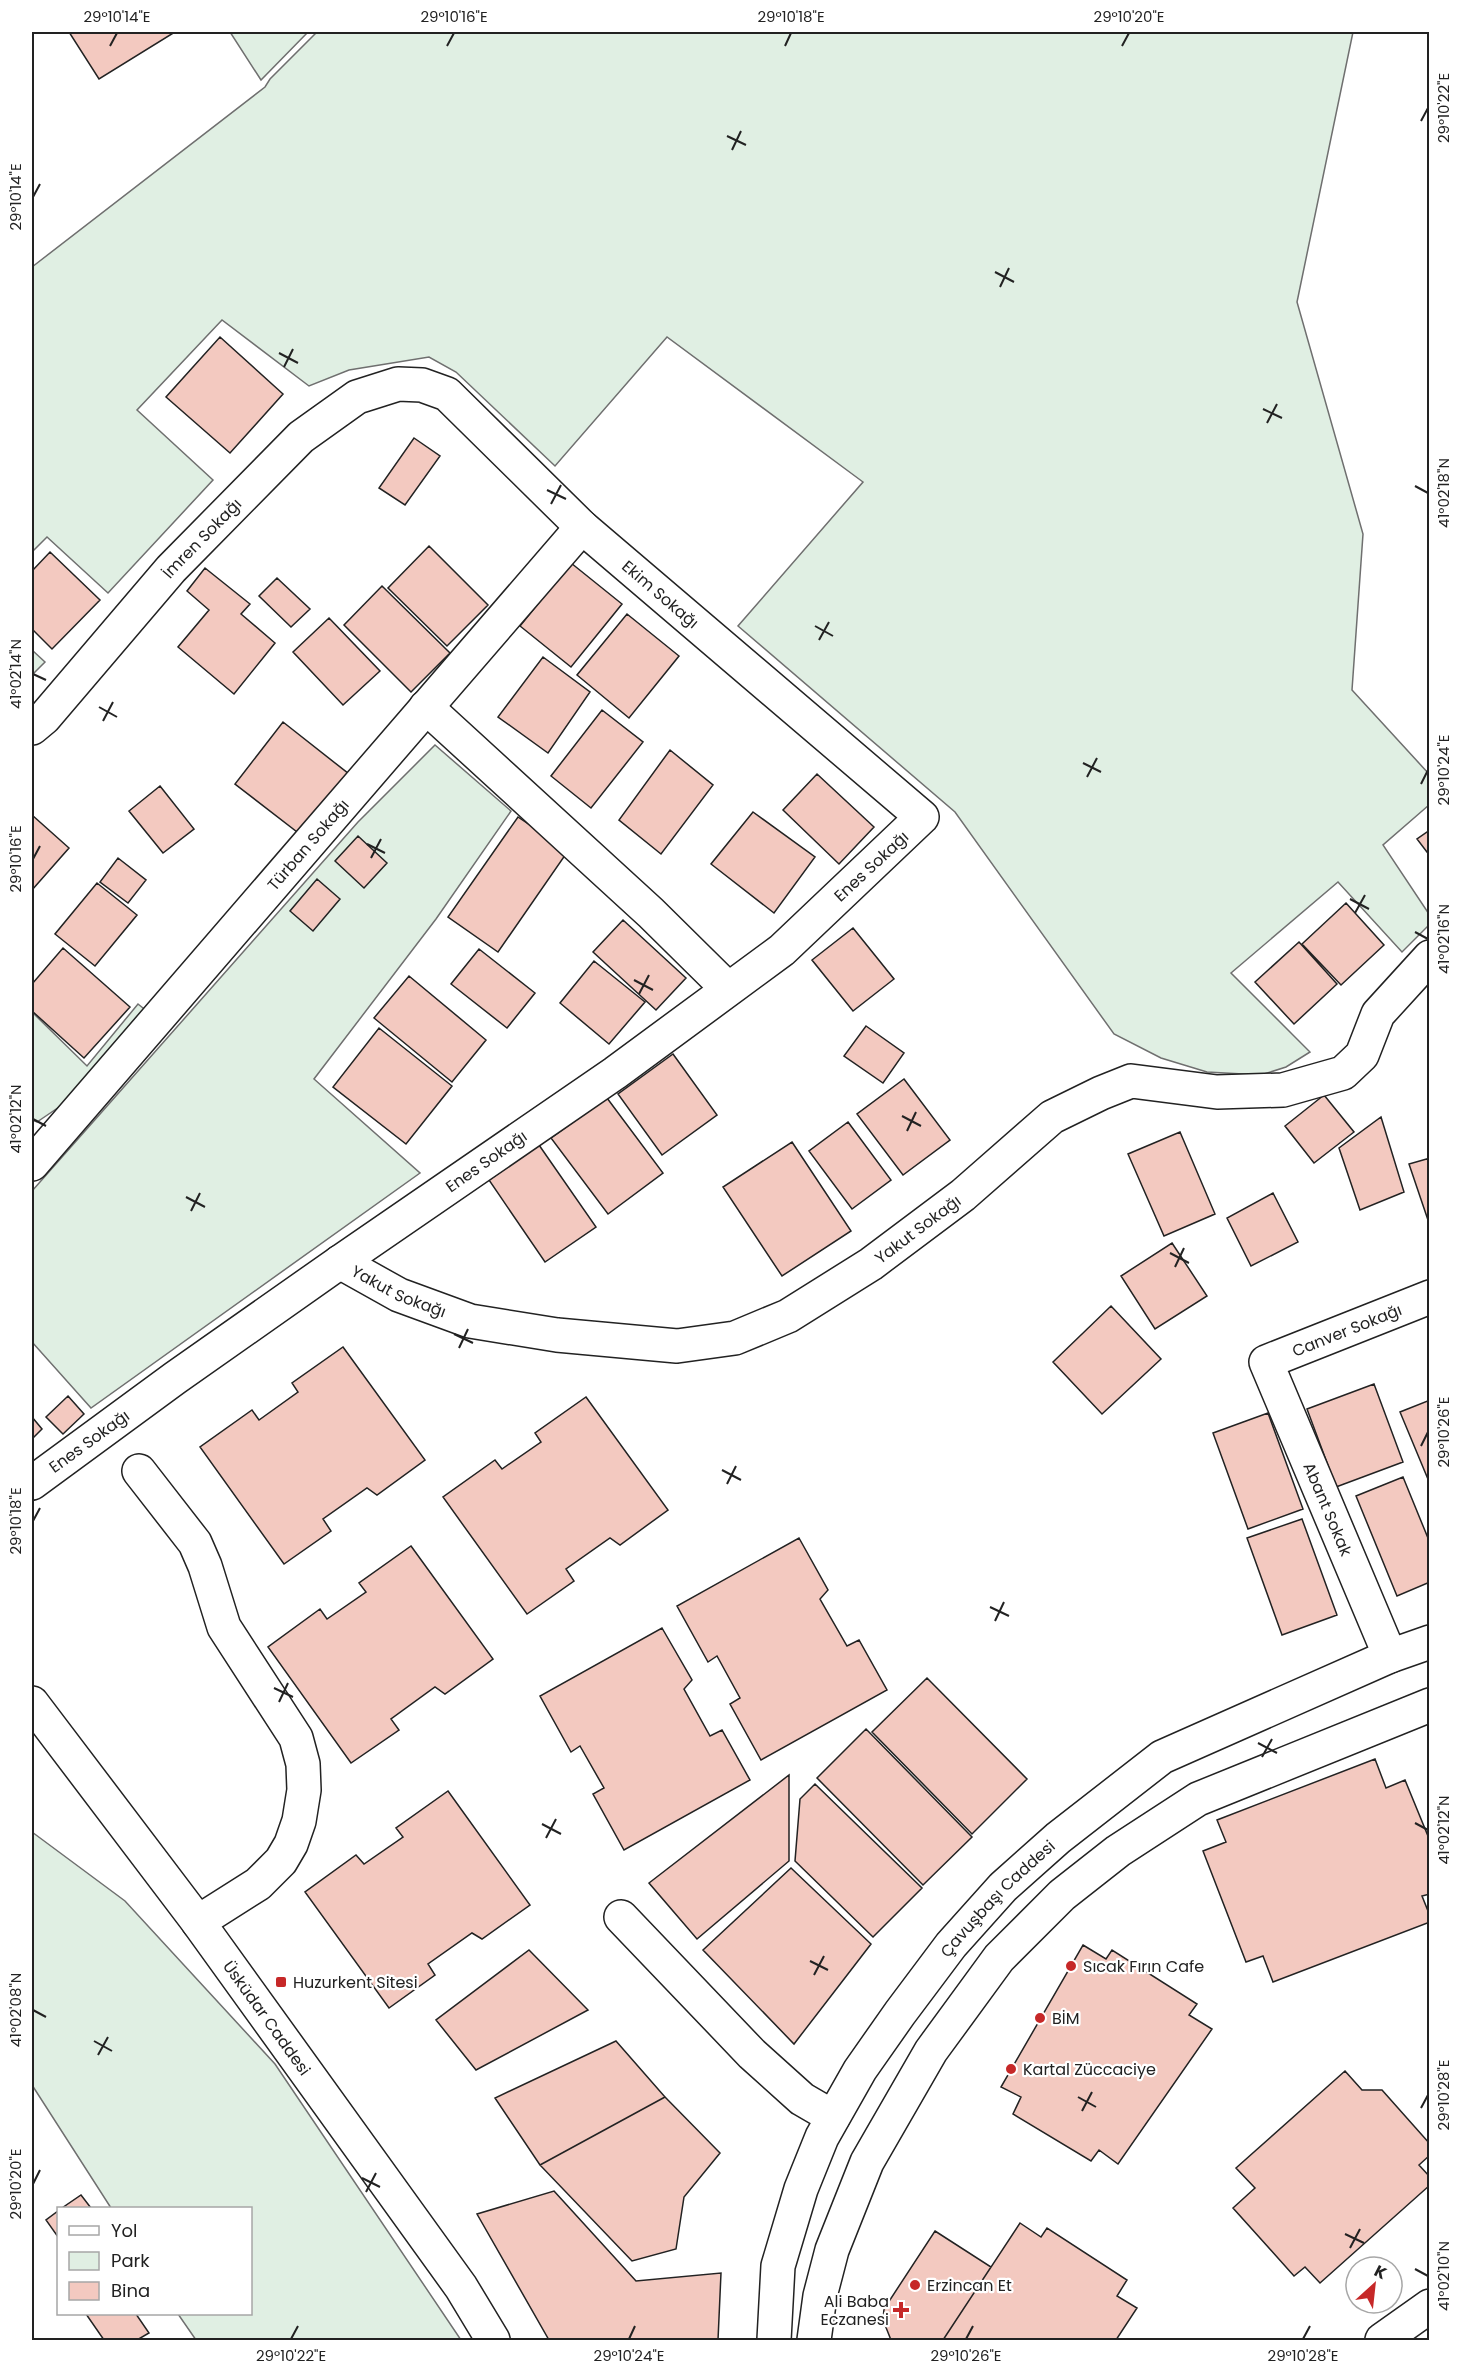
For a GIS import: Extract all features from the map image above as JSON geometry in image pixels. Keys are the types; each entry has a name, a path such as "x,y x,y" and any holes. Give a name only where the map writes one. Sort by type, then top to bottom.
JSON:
{"street":[{"name":"Ekim Sokağı","path":"398,384 422,385 447,394 582,527 922,817"},
{"name":"İmren Sokağı","path":"32,728 44,718 171,569 301,437 357,397 398,384"},
{"name":"Türban Sokağı","path":"32,1164 582,527"},
{"path":"426,707 651,913 729,989"},
{"name":"Enes Sokağı","path":"32,1483 175,1378 615,1073 782,950 922,817"},
{"name":"Yakut Sokağı","path":"340,1262 399,1295 470,1321 557,1335 677,1346 735,1338 788,1316 871,1264 963,1195 1052,1117 1101,1093 1131,1081 1217,1092 1282,1090 1344,1073 1362,1055 1378,1014 1430,957"},
{"name":"Canver Sokağı","path":"1266,1362 1430,1297"},
{"name":"Abant Sokak","path":"1266,1362 1390,1656"},
{"path":"139,1471 195,1543 205,1566 224,1627 296,1738 303,1764 304,1790 299,1821 291,1844 281,1861 258,1884 198,1922"},
{"name":"Çavuşbaşı Caddesi","path":"774,2340 778,2266 801,2189 833,2117 860,2070 951,1945 1003,1887 1058,1838 1162,1757 1390,1656 1430,1642"},
{"name":"Üsküdar Caddesi","path":"32,1703 198,1922 461,2288 493,2340"},
{"path":"814,2340 820,2296 832,2250 867,2162 931,2051 999,1958 1062,1895 1118,1851 1198,1798 1430,1705"},
{"path":"621,1917 752,2054 802,2099 833,2117"},
{"path":"1382,2340 1430,2306"}],"green space":[{"path":"230,32 308,32 261,80"},
{"path":"317,32 1353,32 1297,302 1363,534 1352,690 1429,774 1429,805 1383,845 1429,914 1429,925 1402,952 1338,882 1231,973 1310,1052 1286,1067 1261,1075 1207,1072 1161,1058 1114,1034 955,812 738,626 863,482 667,337 555,466 456,372 429,357 349,370 309,386 222,320 137,410 213,480 108,593 47,537 32,552 32,267 265,87 270,79"},
{"path":"32,650 45,662 32,675"},
{"path":"435,745 511,811 436,919 314,1079 420,1173 91,1408 32,1342 32,1191 358,822"},
{"path":"138,1004 148,1012 65,1103 37,1122 32,1120 32,1012 87,1066"},
{"path":"32,1832 125,1901 275,2064 461,2340 196,2340 179,2315 252,2315 252,2207 110,2207 32,2085"}],"building":[{"path":"69,32 175,32 99,79"},
{"path":"220,337 283,394 230,453 166,397"},
{"path":"414,438 440,456 405,505 379,488"},
{"path":"429,546 488,605 447,646 388,588"},
{"path":"50,552 100,600 52,649 32,629 32,571"},
{"path":"571,563 622,604 571,667 520,626"},
{"path":"205,568 250,604 241,614 275,643 234,694 178,647 209,610 187,591"},
{"path":"277,578 310,609 291,627 259,596"},
{"path":"382,586 450,653 411,692 344,625"},
{"path":"627,614 679,656 629,718 577,675"},
{"path":"329,618 380,671 343,705 293,652"},
{"path":"543,657 590,692 548,753 498,717"},
{"path":"602,710 643,742 591,808 551,776"},
{"path":"283,722 349,774 301,835 235,784"},
{"path":"670,750 713,785 661,854 619,820"},
{"path":"817,774 874,827 839,864 783,810"},
{"path":"160,786 194,829 163,853 129,811"},
{"path":"753,812 815,857 774,913 711,864"},
{"path":"32,815 69,848 32,890"},
{"path":"518,817 568,851 498,952 448,917"},
{"path":"1430,830 1430,856 1417,839"},
{"path":"358,836 387,863 364,888 335,861"},
{"path":"118,858 146,880 128,903 100,882"},
{"path":"317,879 340,899 313,931 290,911"},
{"path":"97,883 137,915 95,966 55,934"},
{"path":"1346,903 1384,945 1341,985 1302,944"},
{"path":"623,920 686,978 656,1010 593,952"},
{"path":"853,928 894,979 853,1011 812,960"},
{"path":"1299,942 1337,984 1294,1024 1255,982"},
{"path":"63,948 130,1007 84,1058 32,1011 32,984"},
{"path":"479,949 535,993 507,1028 451,984"},
{"path":"594,961 645,1002 609,1044 560,1003"},
{"path":"409,976 486,1040 452,1082 374,1018"},
{"path":"866,1026 904,1053 883,1083 844,1056"},
{"path":"379,1028 452,1086 406,1144 333,1087"},
{"path":"673,1054 717,1115 662,1155 618,1094"},
{"path":"904,1079 950,1140 903,1175 857,1114"},
{"path":"1324,1095 1354,1132 1314,1163 1285,1126"},
{"path":"607,1098 663,1173 608,1214 551,1138"},
{"path":"1381,1117 1404,1192 1360,1210 1339,1148"},
{"path":"848,1122 891,1180 852,1209 809,1151"},
{"path":"1180,1132 1215,1214 1164,1236 1128,1154"},
{"path":"792,1142 851,1231 782,1276 723,1187"},
{"path":"539,1145 596,1227 545,1262 489,1180"},
{"path":"1430,1158 1430,1226 1409,1164"},
{"path":"1273,1193 1298,1242 1251,1266 1227,1218"},
{"path":"1172,1243 1207,1296 1155,1329 1121,1276"},
{"path":"1111,1306 1161,1359 1102,1414 1053,1362"},
{"path":"343,1347 425,1460 377,1495 367,1488 323,1519 331,1531 284,1564 200,1447 252,1410 259,1420 298,1392 292,1383"},
{"path":"1374,1384 1403,1462 1336,1487 1307,1409"},
{"path":"68,1396 84,1414 63,1434 46,1417"},
{"path":"586,1397 668,1510 620,1545 610,1538 566,1569 574,1581 527,1614 443,1497 495,1460 502,1469 541,1442 535,1433"},
{"path":"1430,1400 1430,1484 1400,1412"},
{"path":"1268,1413 1303,1509 1248,1529 1213,1433"},
{"path":"32,1417 42,1429 32,1439"},
{"path":"1403,1477 1430,1543 1430,1582 1397,1596 1356,1496"},
{"path":"1302,1519 1337,1615 1282,1635 1247,1538"},
{"path":"799,1538 828,1590 820,1599 847,1646 859,1640 887,1690 761,1760 730,1704 740,1698 717,1656 708,1662 677,1606"},
{"path":"411,1546 493,1659 445,1694 435,1687 391,1719 399,1730 351,1763 268,1647 320,1609 327,1619 366,1592 359,1583"},
{"path":"662,1628 692,1680 684,1689 710,1736 722,1730 750,1780 624,1850 593,1794 604,1788 580,1746 571,1752 540,1696"},
{"path":"927,1678 1027,1779 972,1834 872,1732"},
{"path":"866,1729 972,1837 923,1885 817,1778"},
{"path":"1375,1759 1386,1788 1405,1780 1430,1841 1430,1894 1422,1896 1430,1922 1273,1982 1263,1956 1246,1962 1203,1851 1226,1842 1217,1820"},
{"path":"789,1775 789,1861 697,1939 649,1883"},
{"path":"815,1784 922,1888 873,1937 795,1861 800,1799"},
{"path":"448,1791 530,1905 482,1939 472,1933 428,1964 435,1975 389,2008 305,1892 356,1855 364,1864 403,1837 396,1828"},
{"path":"791,1868 871,1944 794,2044 703,1950"},
{"path":"1083,1945 1106,1959 1112,1950 1197,2004 1189,2015 1212,2029 1118,2164 1099,2150 1091,2161 1013,2114 1021,2097 1001,2087"},
{"path":"529,1950 588,2010 476,2070 436,2020"},
{"path":"616,2041 665,2097 540,2165 495,2098"},
{"path":"1345,2071 1362,2090 1382,2090 1430,2144 1430,2155 1419,2165 1430,2177 1430,2185 1351,2255 1344,2255 1344,2262 1320,2283 1305,2267 1294,2276 1233,2208 1255,2188 1236,2168"},
{"path":"665,2097 720,2153 684,2197 676,2249 632,2261 540,2165"},
{"path":"554,2191 636,2281 721,2273 718,2340 549,2340 477,2214"},
{"path":"81,2195 90,2207 63,2207"},
{"path":"57,2212 57,2236 46,2220"},
{"path":"1020,2223 1041,2237 1047,2228 1127,2280 1117,2296 1137,2308 1116,2340 943,2340"},
{"path":"935,2231 991,2267 943,2340 891,2340 883,2320 884,2309"},
{"path":"87,2315 137,2315 149,2333 137,2340 104,2340"}],"place":[{"name":"Sıcak Fırın Cafe","path":"1071,1966"},
{"name":"Huzurkent Sitesi","path":"281,1982"},
{"name":"BİM","path":"1040,2018"},
{"name":"Kartal Züccaciye","path":"1011,2069"},
{"name":"Erzincan Et","path":"915,2285"},
{"name":"Ali Baba Eczanesi","path":"901,2310"}]}
